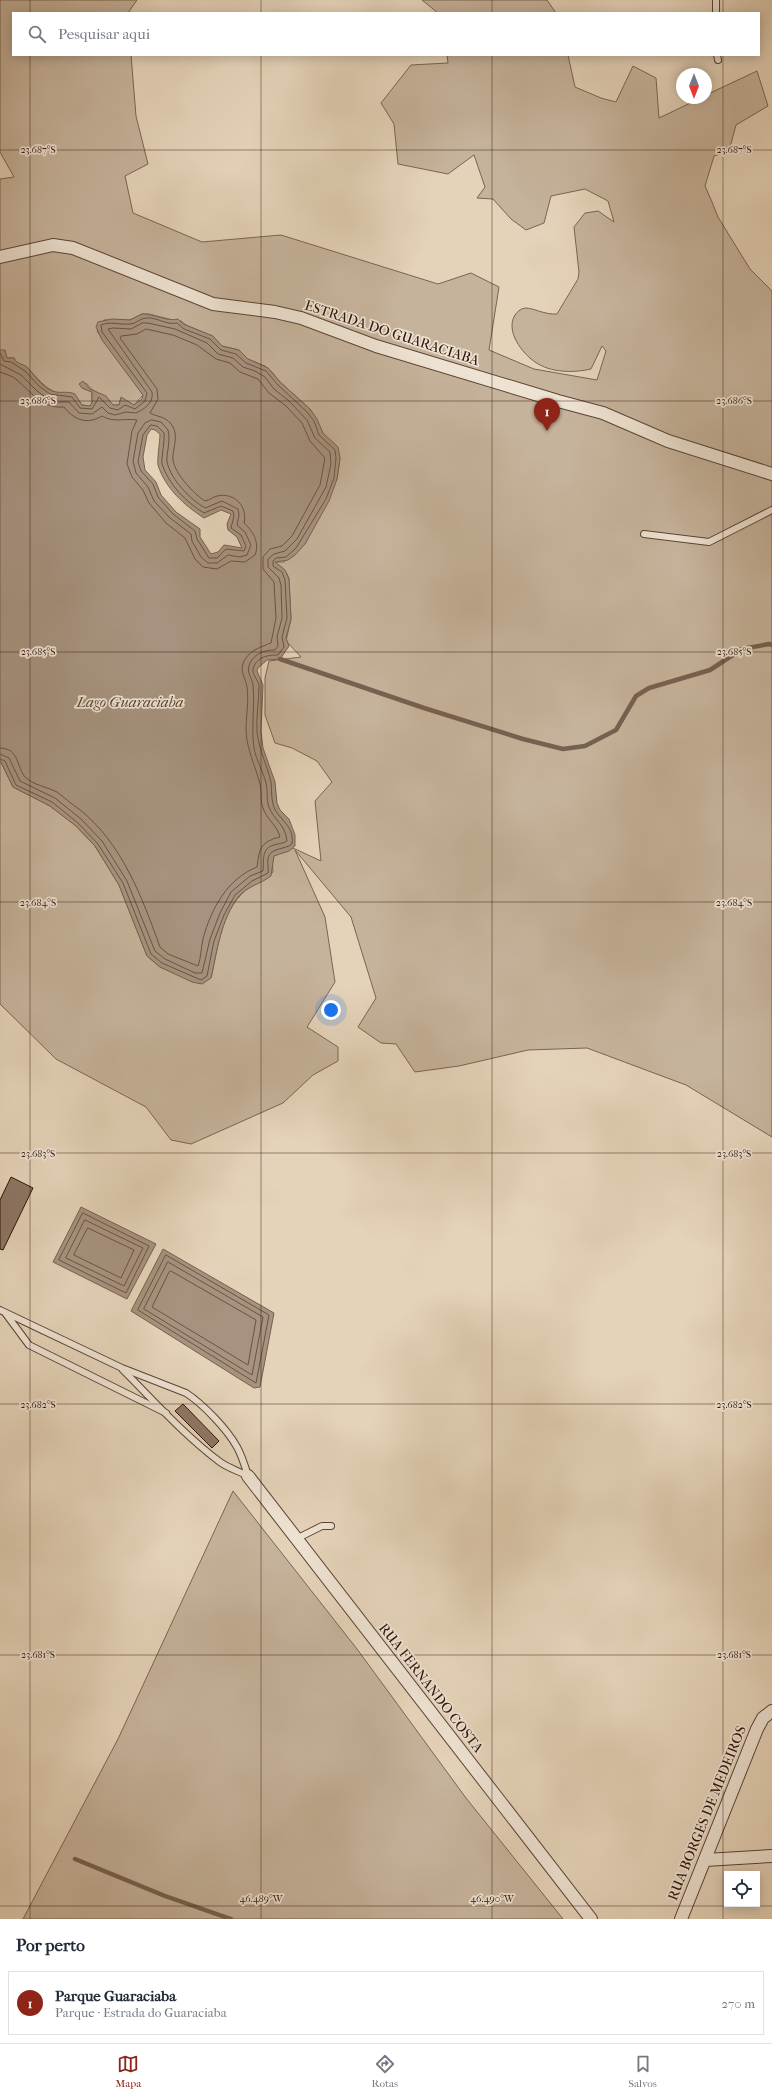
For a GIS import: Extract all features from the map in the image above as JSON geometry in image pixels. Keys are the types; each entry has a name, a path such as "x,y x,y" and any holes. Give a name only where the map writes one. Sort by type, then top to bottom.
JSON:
{"street":[{"name":"ESTRADA DO GUARACIABA","path":"0,257 53,246 73,248 213,304 275,312 301,318 376,346 558,401 603,413 668,441 772,474"},
{"name":"RUA FERNANDO COSTA","path":"248,1476 591,1919"},
{"name":"RUA BORGES DE MEDEIROS","path":"680,1919 757,1729 768,1715"},
{"path":"705,1860 772,1856"}],"lane":[{"path":"716,0 716,12"},
{"path":"644,534 709,542 772,510"},
{"path":"3,1312 122,1368 180,1389 194,1398 230,1436 241,1455 248,1476"},
{"path":"3,1312 29,1345 166,1413"},
{"path":"122,1368 166,1413 222,1463 248,1476"},
{"path":"296,1539 322,1526 331,1526"}],"shaded area":[{"path":"0,0 137,0 129,12 12,12 12,56 131,56 136,116 148,164 125,176 133,213 202,242 281,235 438,284 471,273 499,287 489,350 534,369 597,380 606,351 602,346 591,369 577,371 555,370 541,366 525,353 516,341 512,328 512,321 520,310 525,308 557,314 578,279 579,272 574,227 585,213 598,211 614,222 608,201 585,189 551,196 544,223 526,230 511,219 493,199 477,198 485,187 474,155 448,174 398,164 394,124 381,103 411,65 448,63 447,56 568,56 575,87 601,98 616,102 633,66 656,78 659,118 688,104 712,104 712,92 757,71 768,106 736,125 729,151 714,156 705,186 718,217 750,269 772,291 772,1137 686,1085 587,1048 528,1050 459,1066 415,1072 396,1044 381,1043 358,1027 376,998 351,917 295,850 325,917 335,982 307,1027 338,1047 338,1061 313,1075 283,1103 191,1144 171,1140 146,1107 56,1059 0,1004 0,760 13,787 50,806 76,826 95,846 119,885 147,956 160,967 175,973 211,978 220,936 227,915 243,893 273,872 272,859 276,853 288,851 293,848 321,861 315,801 332,782 317,761 292,748 275,743 265,715 265,678 269,661 301,657 286,641 291,619 289,579 283,569 274,562 284,562 305,544 337,479 340,458 323,433 310,409 280,382 272,372 265,366 248,359 239,350 222,346 212,336 186,325 181,321 149,314 142,314 130,320 104,320 97,331 143,395 134,405 121,398 119,405 112,405 86,383 82,388 92,392 92,403 90,406 82,405 68,393 60,393 51,390 31,371 17,362 14,358 7,358 0,350 0,179 14,177 0,152"},
{"path":"422,0 547,0 555,12 437,12"},
{"path":"233,1491 357,1649 466,1798 563,1919 23,1919 118,1739"}],"water":[{"name":"Lago Guaraciaba","path":"142,314 174,320 178,319 183,324 213,336 222,346 239,350 248,359 268,368 280,382 310,409 317,419 323,433 338,447 340,458 337,479 329,501 305,544 288,560 275,562 285,570 289,579 291,619 286,638 289,646 280,659 267,660 258,668 257,671 263,685 261,731 263,748 275,782 277,803 280,810 289,819 295,835 295,846 289,851 274,856 271,876 246,890 238,897 227,916 211,978 202,984 192,982 160,967 147,956 119,885 95,846 76,826 50,806 13,787 0,760 0,350 5,350 7,358 14,358 17,362 26,366 40,383 48,389 56,392 68,392 75,394 82,405 90,406 92,403 92,392 82,388 79,384 83,381 90,389 106,396 113,405 119,405 121,397 134,405 142,399 143,395 102,340 96,327 98,322 112,319 130,320","holes":["151,429 160,434 158,465 170,488 183,502 204,518 221,510 231,514 227,524 228,530 237,537 242,548 224,545 218,552 211,554 200,537 200,529 176,512 161,495 156,482 145,470 143,457 147,435"]},
{"path":"81,1207 156,1244 127,1299 53,1262"},
{"path":"163,1249 274,1313 260,1387 254,1388 131,1311"}],"building":[{"path":"11,1177 33,1188 3,1250 0,1249 0,1200"},
{"path":"183,1404 219,1441 212,1448 175,1411"}],"waterway":[{"path":"280,659 424,708 523,739 563,749 585,746 616,730 636,696 649,688 710,670 742,649 769,644 772,645"},
{"path":"75,1859 165,1896 231,1919"}],"place":[{"name":"Parque Guaraciaba","path":"547,431"}]}
